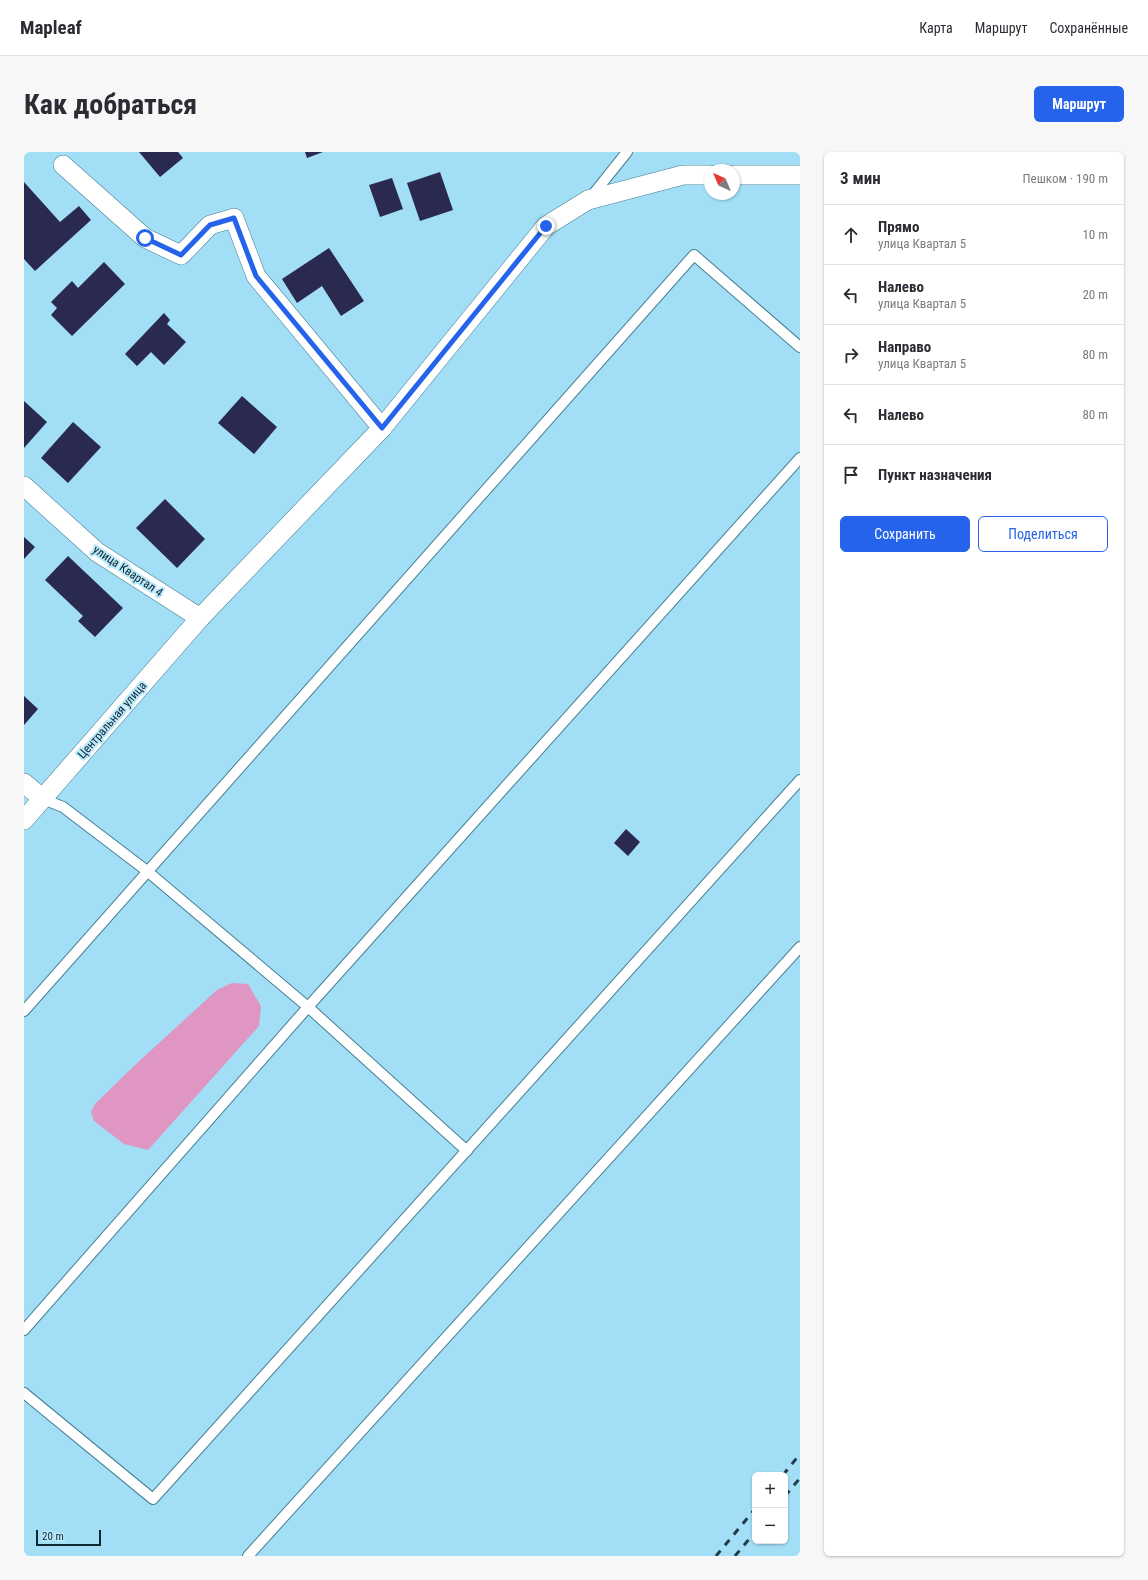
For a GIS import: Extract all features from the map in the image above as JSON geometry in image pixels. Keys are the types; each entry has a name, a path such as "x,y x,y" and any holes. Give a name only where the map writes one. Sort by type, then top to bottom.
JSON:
{"street":[{"path":"63,165 145,238 181,255 210,225 234,218 256,276 382,428"},
{"name":"Центральная улица","path":"24,820 200,618 382,428 546,226 588,200 683,175 704,175"},
{"path":"740,175 800,176"},
{"name":"улица Квартал 4","path":"24,486 97,552 200,618"},
{"path":"24,783 43,799"}],"lane":[{"path":"588,200 627,152"},
{"path":"24,1011 694,255 800,347"},
{"path":"24,1330 308,1007 800,458"},
{"path":"24,1393 153,1499 800,780"},
{"path":"43,799 63,807 147,871 308,1007 467,1151"},
{"path":"248,1556 800,947"}],"shaded area":[{"path":"232,983 248,984 261,1006 259,1026 148,1150 124,1144 94,1121 91,1112 95,1104 136,1064 217,990"}],"building":[{"path":"139,152 178,152 183,158 160,177"},
{"path":"305,152 323,152 307,158"},
{"path":"440,172 453,210 420,221 407,183"},
{"path":"392,178 403,209 380,217 369,185"},
{"path":"24,182 60,222 79,206 91,220 35,271 24,259"},
{"path":"329,248 364,301 341,316 322,286 297,303 282,279"},
{"path":"104,262 125,284 72,336 51,315 57,308 51,302 72,281 78,288"},
{"path":"164,313 170,320 167,324 186,342 164,365 151,352 137,366 125,354"},
{"path":"242,396 277,427 254,454 218,423"},
{"path":"24,401 47,422 24,448"},
{"path":"73,422 101,447 68,483 41,458"},
{"path":"165,499 205,539 177,568 136,528"},
{"path":"24,537 35,547 24,559"},
{"path":"68,556 123,608 95,637 78,621 83,616 45,580"},
{"path":"24,696 38,709 24,725"},
{"path":"626,829 640,842 628,856 614,843"}],"railway":[{"path":"785,1472 800,1454"},
{"path":"788,1492 800,1478"},
{"path":"716,1556 752,1513"},
{"path":"735,1556 752,1536"}],"route":[{"path":"145,238 181,255 210,225 234,218 256,276 382,428 546,226"}]}
